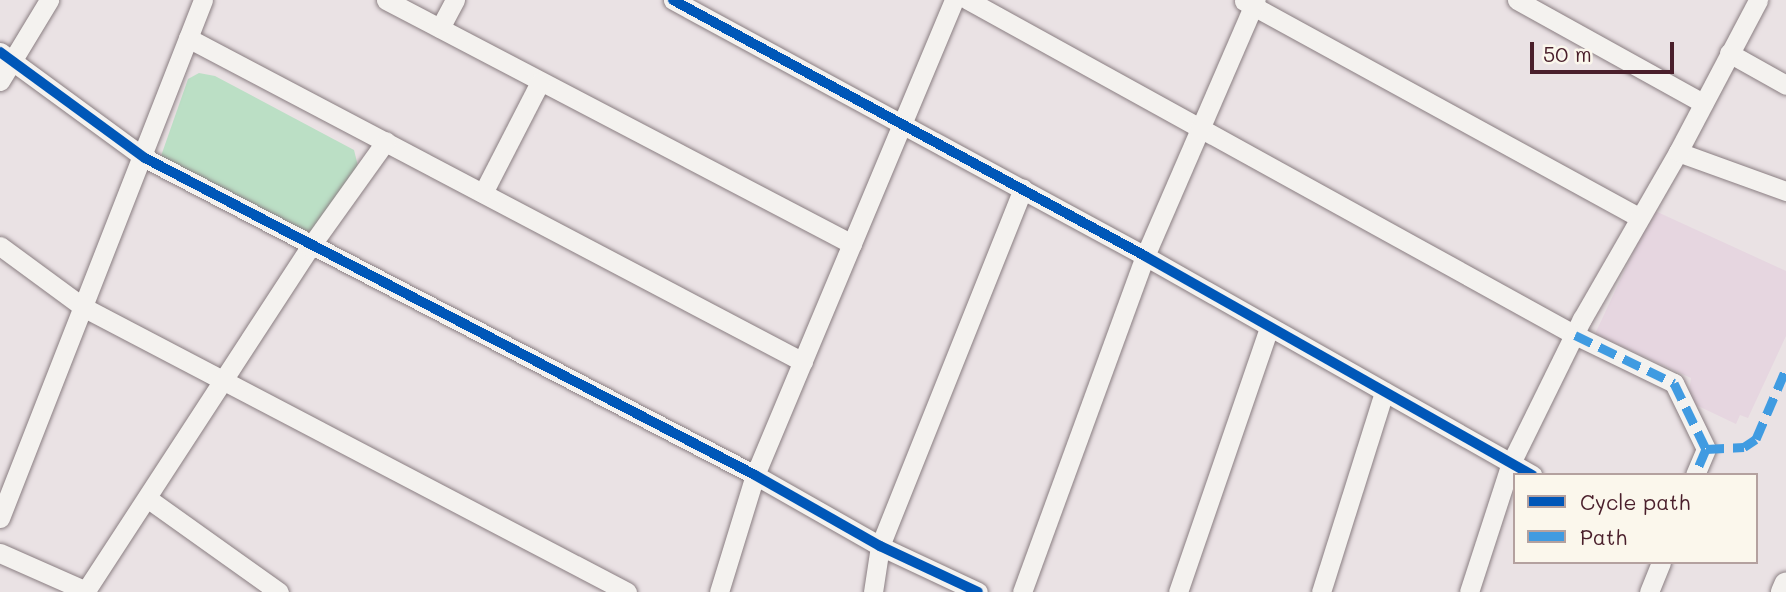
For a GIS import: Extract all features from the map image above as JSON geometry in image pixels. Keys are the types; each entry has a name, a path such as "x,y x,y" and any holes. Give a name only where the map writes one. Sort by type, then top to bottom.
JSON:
{"main road":[{"path":"1783,592 1786,585"}],"street":[{"path":"0,81 6,56 49,0"},
{"path":"0,518 145,158 203,0"},
{"path":"386,0 852,244"},
{"path":"440,29 455,0"},
{"path":"673,0 1145,256 1528,473"},
{"path":"719,592 755,475 900,122 954,0"},
{"path":"968,0 1575,335 1674,383 1706,449 1696,473"},
{"path":"1517,0 1703,103"},
{"path":"1022,592 1145,256 1251,2 1639,217"},
{"path":"1469,592 1511,463 1575,335 1639,217 1678,152 1752,2"},
{"path":"188,38 803,362"},
{"path":"1729,53 1786,85"},
{"path":"6,56 145,158 310,247 755,475 880,546 978,592"},
{"path":"484,193 540,82"},
{"path":"0,553 85,592 310,247 386,141"},
{"path":"1678,152 1786,191"},
{"path":"873,592 880,546 1023,189"},
{"path":"0,246 83,307 616,589"},
{"path":"1178,592 1269,327"},
{"path":"1321,592 1384,392"},
{"path":"146,498 279,592"},
{"path":"1649,592 1660,564"}],"shaded area":[{"path":"1653,210 1786,271 1786,336 1748,418 1740,415 1736,424 1694,404 1689,392 1691,378 1595,334"}],"green space":[{"path":"199,73 215,76 354,150 358,166 308,238 161,156 188,79"}],"marked path":[{"path":"1575,335 1674,383 1706,449 1696,473"},
{"path":"1706,449 1744,447 1756,439 1786,369"}],"cycle path":[{"path":"673,0 1145,256 1528,473"},
{"path":"0,52 145,158 755,475 880,546 978,592"}]}
